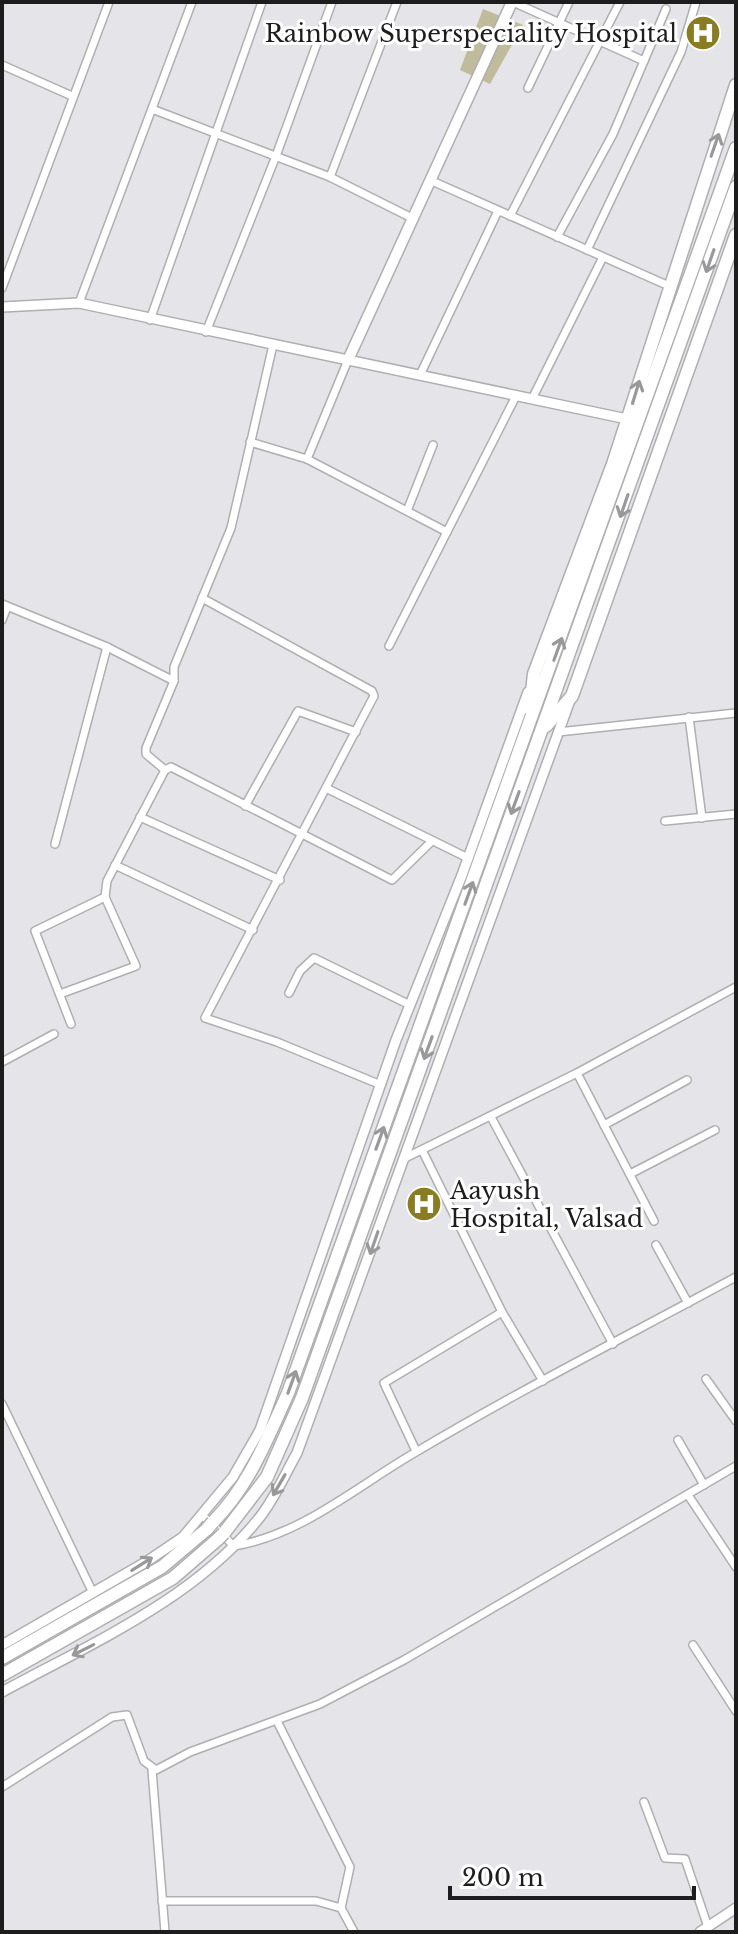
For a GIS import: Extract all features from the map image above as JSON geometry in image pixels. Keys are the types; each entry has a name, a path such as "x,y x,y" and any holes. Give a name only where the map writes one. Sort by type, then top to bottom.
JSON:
{"highway":[{"path":"534,734 534,674 627,419 736,85"},
{"path":"2,1675 173,1578 221,1536 267,1477 302,1398 736,148"},
{"path":"2,1658 162,1567 208,1522 227,1508 254,1467 288,1393 432,995 534,734 736,187"},
{"path":"693,210 711,219"},
{"path":"534,734 572,696 736,235"}],"main road":[{"path":"348,360 513,2"}],"street":[{"path":"2,288 6,268 109,2"},
{"path":"79,303 192,2"},
{"path":"150,320 262,2"},
{"path":"206,332 276,156 332,2"},
{"path":"330,177 397,2"},
{"path":"513,2 644,61"},
{"path":"528,88 569,2"},
{"path":"510,216 620,2"},
{"path":"587,250 681,52 696,2"},
{"path":"557,237 613,134 666,9"},
{"path":"2,65 72,96"},
{"path":"152,109 330,177 414,219"},
{"path":"432,181 669,286"},
{"path":"420,375 498,211"},
{"path":"532,399 603,257"},
{"path":"2,307 79,303 627,419"},
{"path":"165,770 146,754 146,748 174,681 174,667 231,528 273,345"},
{"path":"307,459 348,360"},
{"path":"389,646 516,396"},
{"path":"250,442 307,459 447,532"},
{"path":"407,511 433,445"},
{"path":"202,598 372,691 374,696 328,789 205,1018 277,1042 381,1085"},
{"path":"2,620 5,606 107,647 174,681"},
{"path":"55,844 107,647"},
{"path":"4,1640 93,1593 208,1522 260,1430 381,1085 534,674"},
{"path":"2,1692 114,1634 234,1546 262,1515 297,1453 572,696"},
{"path":"245,806 298,711 356,732"},
{"path":"558,732 736,713"},
{"path":"689,717 702,818"},
{"path":"60,994 136,966 105,897 107,881 165,770 171,767 302,837 392,880 432,841"},
{"path":"328,789 468,858"},
{"path":"665,821 736,814"},
{"path":"140,817 280,880"},
{"path":"115,865 253,930"},
{"path":"71,1024 35,931 105,897"},
{"path":"289,993 300,971 314,958 410,1005"},
{"path":"403,1159 423,1152 577,1073 736,987"},
{"path":"417,988 432,995"},
{"path":"2,1062 54,1034"},
{"path":"577,1073 654,1221"},
{"path":"604,1125 687,1080"},
{"path":"491,1117 613,1344"},
{"path":"630,1174 715,1130"},
{"path":"423,1152 502,1312 543,1381"},
{"path":"656,1245 688,1303"},
{"path":"234,1546 262,1541 288,1531 416,1451 736,1277"},
{"path":"416,1451 384,1383 502,1312"},
{"path":"706,1379 736,1421"},
{"path":"2,1404 93,1593"},
{"path":"678,1440 704,1485"},
{"path":"152,1770 320,1704 404,1660 736,1466"},
{"path":"688,1495 736,1567"},
{"path":"208,1522 234,1546"},
{"path":"693,1645 736,1711"},
{"path":"2,1787 112,1717 127,1715 144,1761 152,1770 165,1932"},
{"path":"277,1721 350,1867 341,1908 354,1932"},
{"path":"644,1802 665,1858 685,1859 704,1929 736,1908"},
{"path":"162,1901 316,1901 341,1908"}],"shaded area":[{"path":"483,9 523,25 490,84 460,70"}],"place":[{"name":"Rainbow Superspeciality Hospital","path":"703,33"},
{"name":"Aayush Hospital, Valsad","path":"424,1204"}]}
